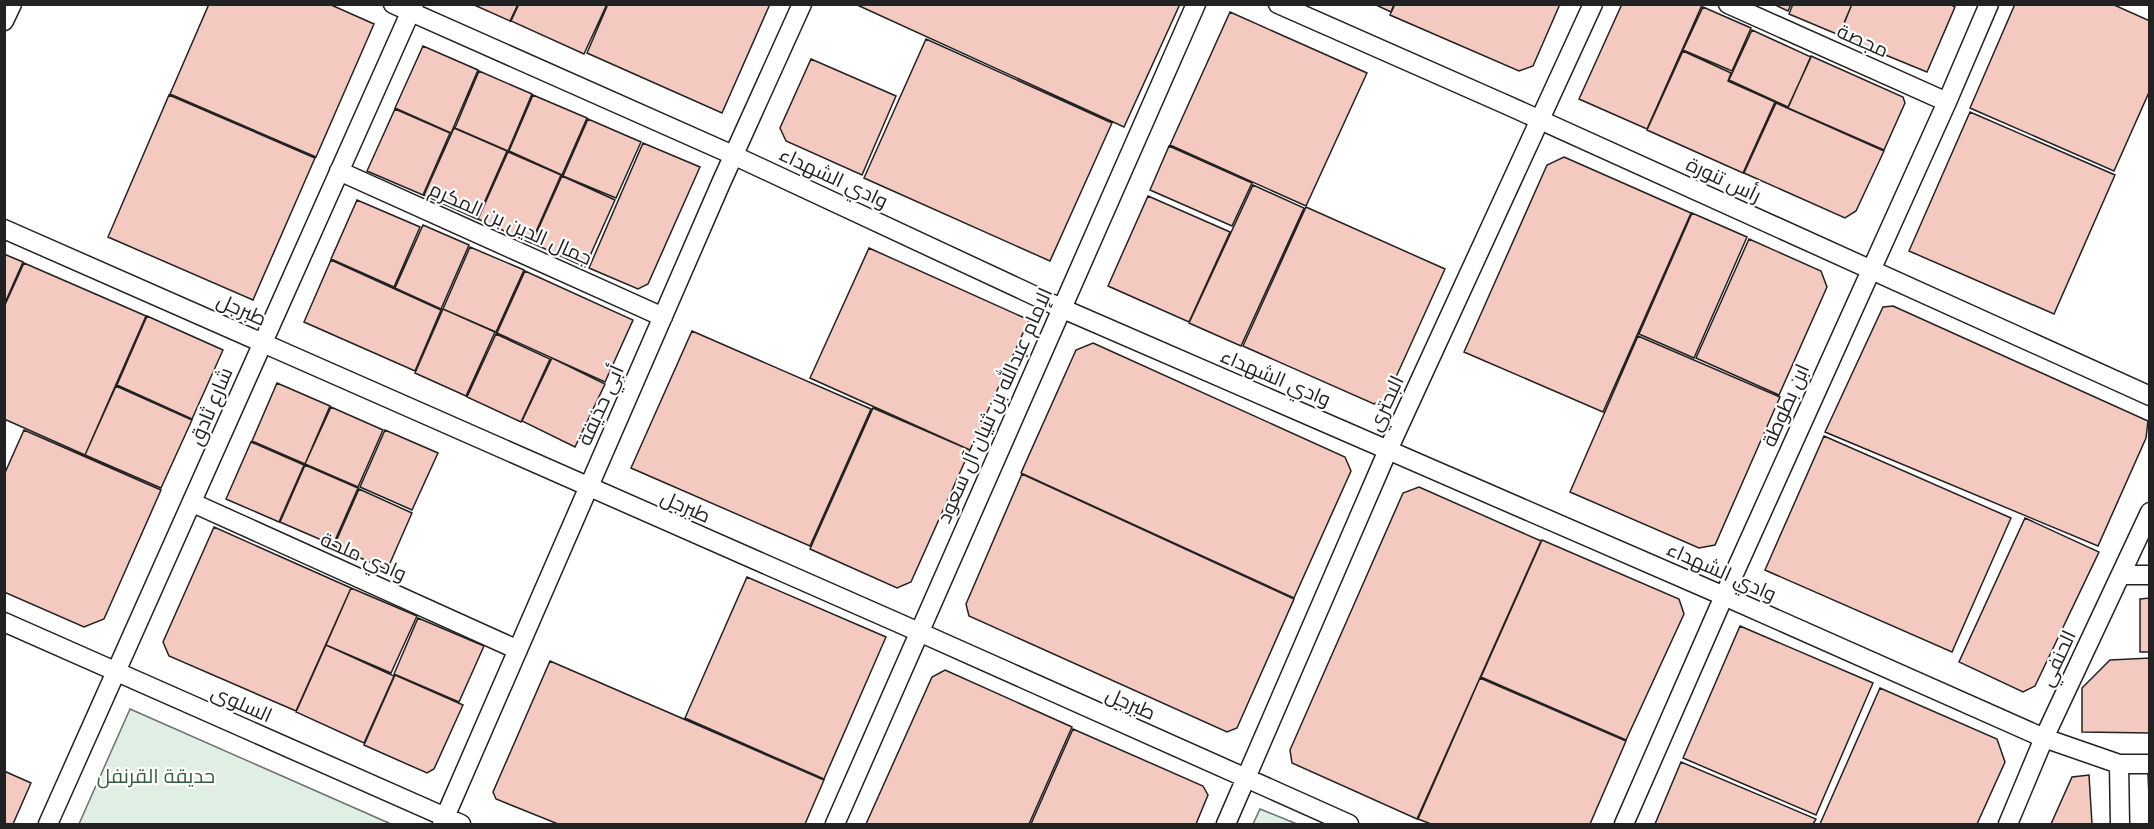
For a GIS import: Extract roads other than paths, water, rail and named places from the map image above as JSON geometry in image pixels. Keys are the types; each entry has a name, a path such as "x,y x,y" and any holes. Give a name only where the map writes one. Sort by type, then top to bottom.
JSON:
{"street":[{"path":"4,21 12,4"},
{"name":"وادي الشهداء","path":"393,4 413,8 1061,308 1724,596 2044,738 2119,764 2150,764"},
{"name":"أبي حذيفة","path":"449,822 518,650 733,155 802,4"},
{"name":"الإمام عبدالله بن ثنيان آل سعود","path":"835,825 1196,4"},
{"name":"رأس تنورة","path":"1278,4 1540,119 2150,396"},
{"name":"البحتري","path":"1226,825 1388,450 1593,4"},
{"name":"مجصة","path":"1728,4 1947,102"},
{"name":"ابن بطوطة","path":"1624,825 1989,4"},
{"name":"شارع ثادق","path":"48,825 413,8"},
{"name":"جمال الدين بن المكرم","path":"339,171 663,316"},
{"name":"طبرجل","path":"4,229 919,632 1349,825"},
{"name":"وادي ملحة","path":"193,503 518,650"},
{"name":"الحنفي","path":"2008,825 2044,738 2150,512"},
{"path":"2121,575 2150,575"},
{"name":"السلوى","path":"4,622 449,822"},
{"path":"2119,764 2120,825"}],"park label":[{"name":"حديقة القرنفل","path":"156,775"}]}
